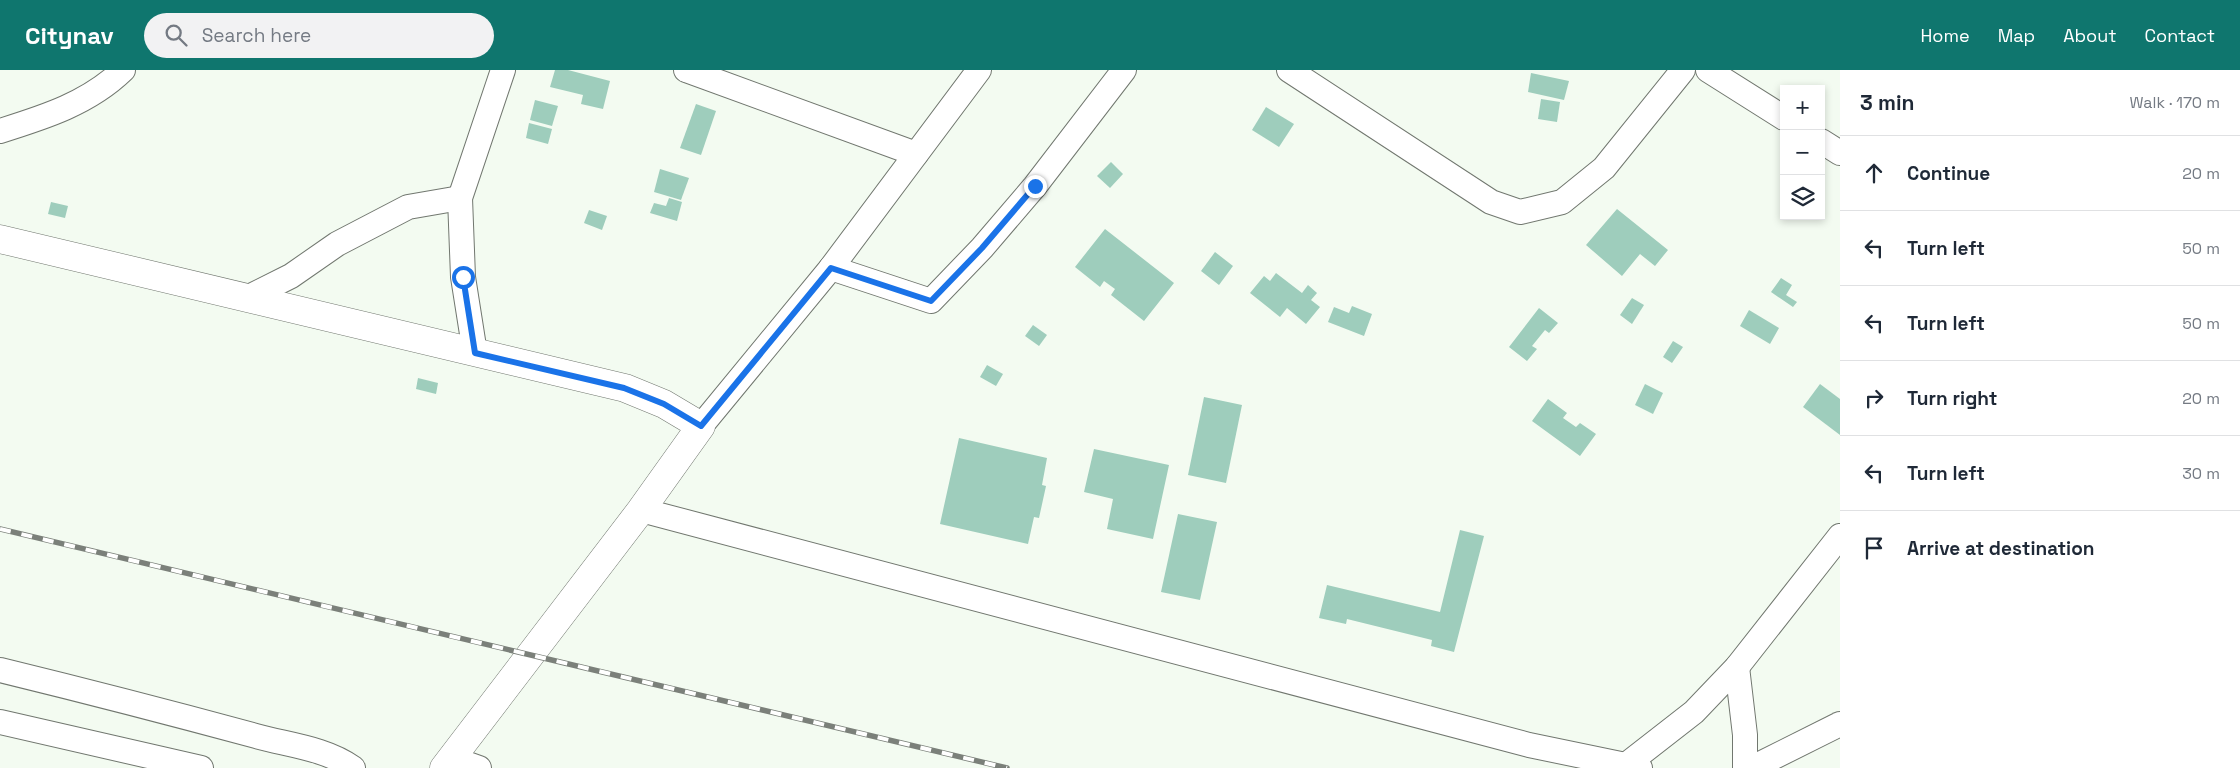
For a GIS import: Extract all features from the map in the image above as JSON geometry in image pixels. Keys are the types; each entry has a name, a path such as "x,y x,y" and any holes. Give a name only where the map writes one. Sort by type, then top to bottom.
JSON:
{"street":[{"path":"0,130 50,116 98,91 123,70"},
{"path":"475,353 463,277 460,198 503,70"},
{"path":"686,70 916,154"},
{"path":"479,768 447,763 641,510 701,426 831,268 979,70"},
{"path":"831,268 931,301 982,248 1035,186 1124,70"},
{"path":"1289,70 1491,202 1520,212 1562,202 1604,168 1684,70"},
{"path":"1708,70 1780,115"},
{"path":"1825,144 1840,153"},
{"path":"249,297 290,276 337,244 408,207 460,198"},
{"path":"0,239 624,388 664,404 701,426"},
{"path":"641,510 1519,742 1633,766 1694,712 1737,666 1840,536"},
{"path":"1737,666 1744,736 1745,768"},
{"path":"0,670 144,705 322,752 353,768"},
{"path":"0,722 201,768"},
{"path":"1752,768 1840,724"}],"building":[{"path":"555,70 568,70 610,81 603,109 581,104 583,95 550,87"},
{"path":"1531,73 1569,81 1564,100 1528,92"},
{"path":"1541,99 1560,102 1557,122 1538,119"},
{"path":"535,100 558,106 552,126 530,120"},
{"path":"696,104 716,111 701,155 680,148"},
{"path":"1266,107 1294,124 1279,147 1252,130"},
{"path":"529,123 552,129 548,144 526,138"},
{"path":"1111,162 1123,174 1110,188 1097,176"},
{"path":"660,169 689,178 681,200 654,192"},
{"path":"669,198 682,202 677,221 650,213 654,203 666,206"},
{"path":"51,202 68,206 65,218 48,214"},
{"path":"1617,209 1668,250 1655,266 1640,254 1622,276 1586,245"},
{"path":"589,210 607,216 602,230 584,223"},
{"path":"1105,229 1174,283 1144,321 1111,295 1115,289 1104,281 1100,287 1075,267"},
{"path":"1215,252 1233,266 1219,285 1201,271"},
{"path":"1276,273 1302,293 1308,285 1317,293 1311,300 1320,307 1306,324 1287,308 1280,317 1250,293 1264,276 1270,281"},
{"path":"1781,278 1792,285 1786,295 1797,302 1793,307 1771,292"},
{"path":"1632,298 1644,305 1632,324 1620,315"},
{"path":"1352,306 1372,314 1364,336 1328,322 1334,307 1349,313"},
{"path":"1539,308 1558,323 1549,333 1545,330 1532,346 1537,349 1527,361 1509,347"},
{"path":"1749,310 1779,328 1770,344 1740,326"},
{"path":"1033,325 1047,335 1039,346 1025,336"},
{"path":"1673,341 1683,347 1672,363 1663,357"},
{"path":"987,365 1003,374 996,386 980,377"},
{"path":"418,378 438,383 436,394 416,389"},
{"path":"1645,384 1663,393 1653,414 1635,405"},
{"path":"1820,384 1840,399 1840,435 1803,407"},
{"path":"1204,397 1242,405 1226,483 1188,475"},
{"path":"1548,399 1567,413 1563,418 1576,427 1580,423 1596,434 1580,456 1532,421"},
{"path":"959,438 1047,458 1042,485 1046,486 1039,518 1034,517 1028,544 940,524"},
{"path":"1094,449 1169,465 1153,539 1107,529 1113,499 1084,492"},
{"path":"1178,514 1217,522 1200,600 1161,592"},
{"path":"1460,530 1484,536 1454,652 1431,646 1432,640 1347,619 1346,624 1319,618 1327,585 1440,612"}],"railway":[{"path":"0,529 1007,768"}],"route":[{"path":"463,277 475,353 624,388 664,404 701,426 831,268 931,301 982,248 1035,186"}]}
